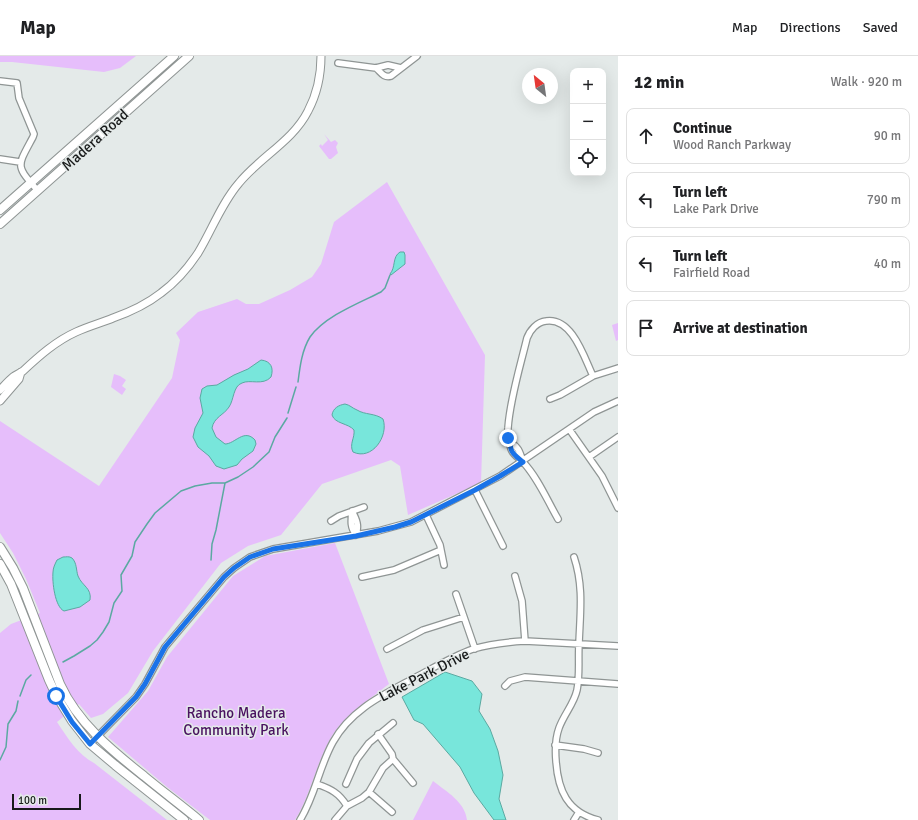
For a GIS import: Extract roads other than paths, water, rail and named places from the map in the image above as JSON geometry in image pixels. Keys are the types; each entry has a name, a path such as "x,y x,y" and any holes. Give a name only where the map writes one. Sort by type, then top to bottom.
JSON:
{"main road":[{"name":"Madera Road","path":"0,210 174,56"},
{"name":"Madera Road","path":"0,224 189,56"},
{"path":"1,551 23,588 65,696 97,736 199,820"},
{"path":"0,564 11,584 56,696 72,722 90,744 114,765 184,820"}],"street":[{"path":"0,390 14,376 22,372 46,350 90,326 112,319 137,308 161,293 182,274 199,252 221,209 232,192 250,171 294,132 305,117 314,100 318,88 321,56"},
{"path":"376,68 383,75 388,77 393,75 401,68 408,59 417,56"},
{"path":"338,63 376,68 388,65 401,68"},
{"path":"0,81 17,83 19,98 33,130 33,137 20,162 21,170 38,191"},
{"path":"0,159 20,162"},
{"path":"558,519 537,482 523,462 520,452 508,438 511,408 526,338 532,328 549,320 557,321 565,325 577,340 593,376"},
{"path":"550,399 593,376 618,368"},
{"path":"0,401 19,379 22,372"},
{"path":"90,744 136,697 145,684 165,647 224,577 250,557 273,549 356,536 395,527 426,515 500,476 523,462 594,412 618,401"},
{"path":"569,429 602,476 617,505"},
{"path":"589,457 618,436"},
{"path":"475,490 503,546"},
{"path":"331,521 339,516 364,507"},
{"path":"352,511 357,521 358,528 356,536"},
{"path":"426,515 440,545 444,565"},
{"path":"362,577 394,570 441,550"},
{"path":"574,557 577,566 582,612 578,680 575,698 560,726 555,745 557,773 560,786 567,800 585,816 598,820"},
{"path":"515,576 522,601 524,641"},
{"path":"456,594 475,649"},
{"path":"387,649 423,630 464,617"},
{"name":"Lake Park Drive","path":"300,820 311,799 325,758 333,742 344,726 358,711 374,700 445,662 475,649 500,643 524,641 618,646"},
{"path":"505,686 510,681 524,677 618,684"},
{"path":"346,784 361,752 378,734 393,723"},
{"path":"378,734 394,759 414,783"},
{"path":"555,745 584,749 598,753"},
{"path":"335,820 347,806 362,798 369,792 383,768 394,759"},
{"path":"317,784 336,792 347,806"},
{"path":"369,792 392,812"},
{"path":"574,820 579,812"}],"water":[{"path":"400,252 404,252 405,264 391,275 390,274 395,259"},
{"path":"261,360 269,363 271,366 271,377 268,380 260,382 245,382 239,385 235,390 229,407 215,421 212,428 216,437 225,444 243,436 247,436 255,440 256,444 253,451 242,459 237,465 224,469 216,466 209,456 198,447 193,437 195,428 203,413 200,398 202,389 207,386 217,385 248,369"},
{"path":"345,404 360,412 383,419 384,433 377,445 367,453 360,454 353,452 352,444 354,430 336,420 332,415 337,407"},
{"path":"63,557 70,557 74,560 78,576 90,593 90,600 80,607 64,611 58,605 56,600 53,576 53,569 57,560"},
{"path":"445,672 472,681 482,694 479,711 490,729 498,751 503,775 499,799 506,820 494,820 474,793 460,767 423,724 414,720 402,697"}],"waterway":[{"path":"298,382 305,347 316,329 333,316 381,292 385,288 390,275"},
{"path":"288,413 296,387"},
{"path":"63,662 90,646 103,632 109,622 114,603 122,591 121,575 132,556 135,542 155,513 181,491 195,486 212,483 225,483 238,477 253,467 269,452 275,437 287,418"},
{"path":"211,560 212,544 225,483"},
{"path":"20,696 26,680 31,675"},
{"path":"0,760 6,747 8,724 16,711 18,701"}],"park label":[{"name":"Rancho Madera Community Park","path":"236,722"}]}
